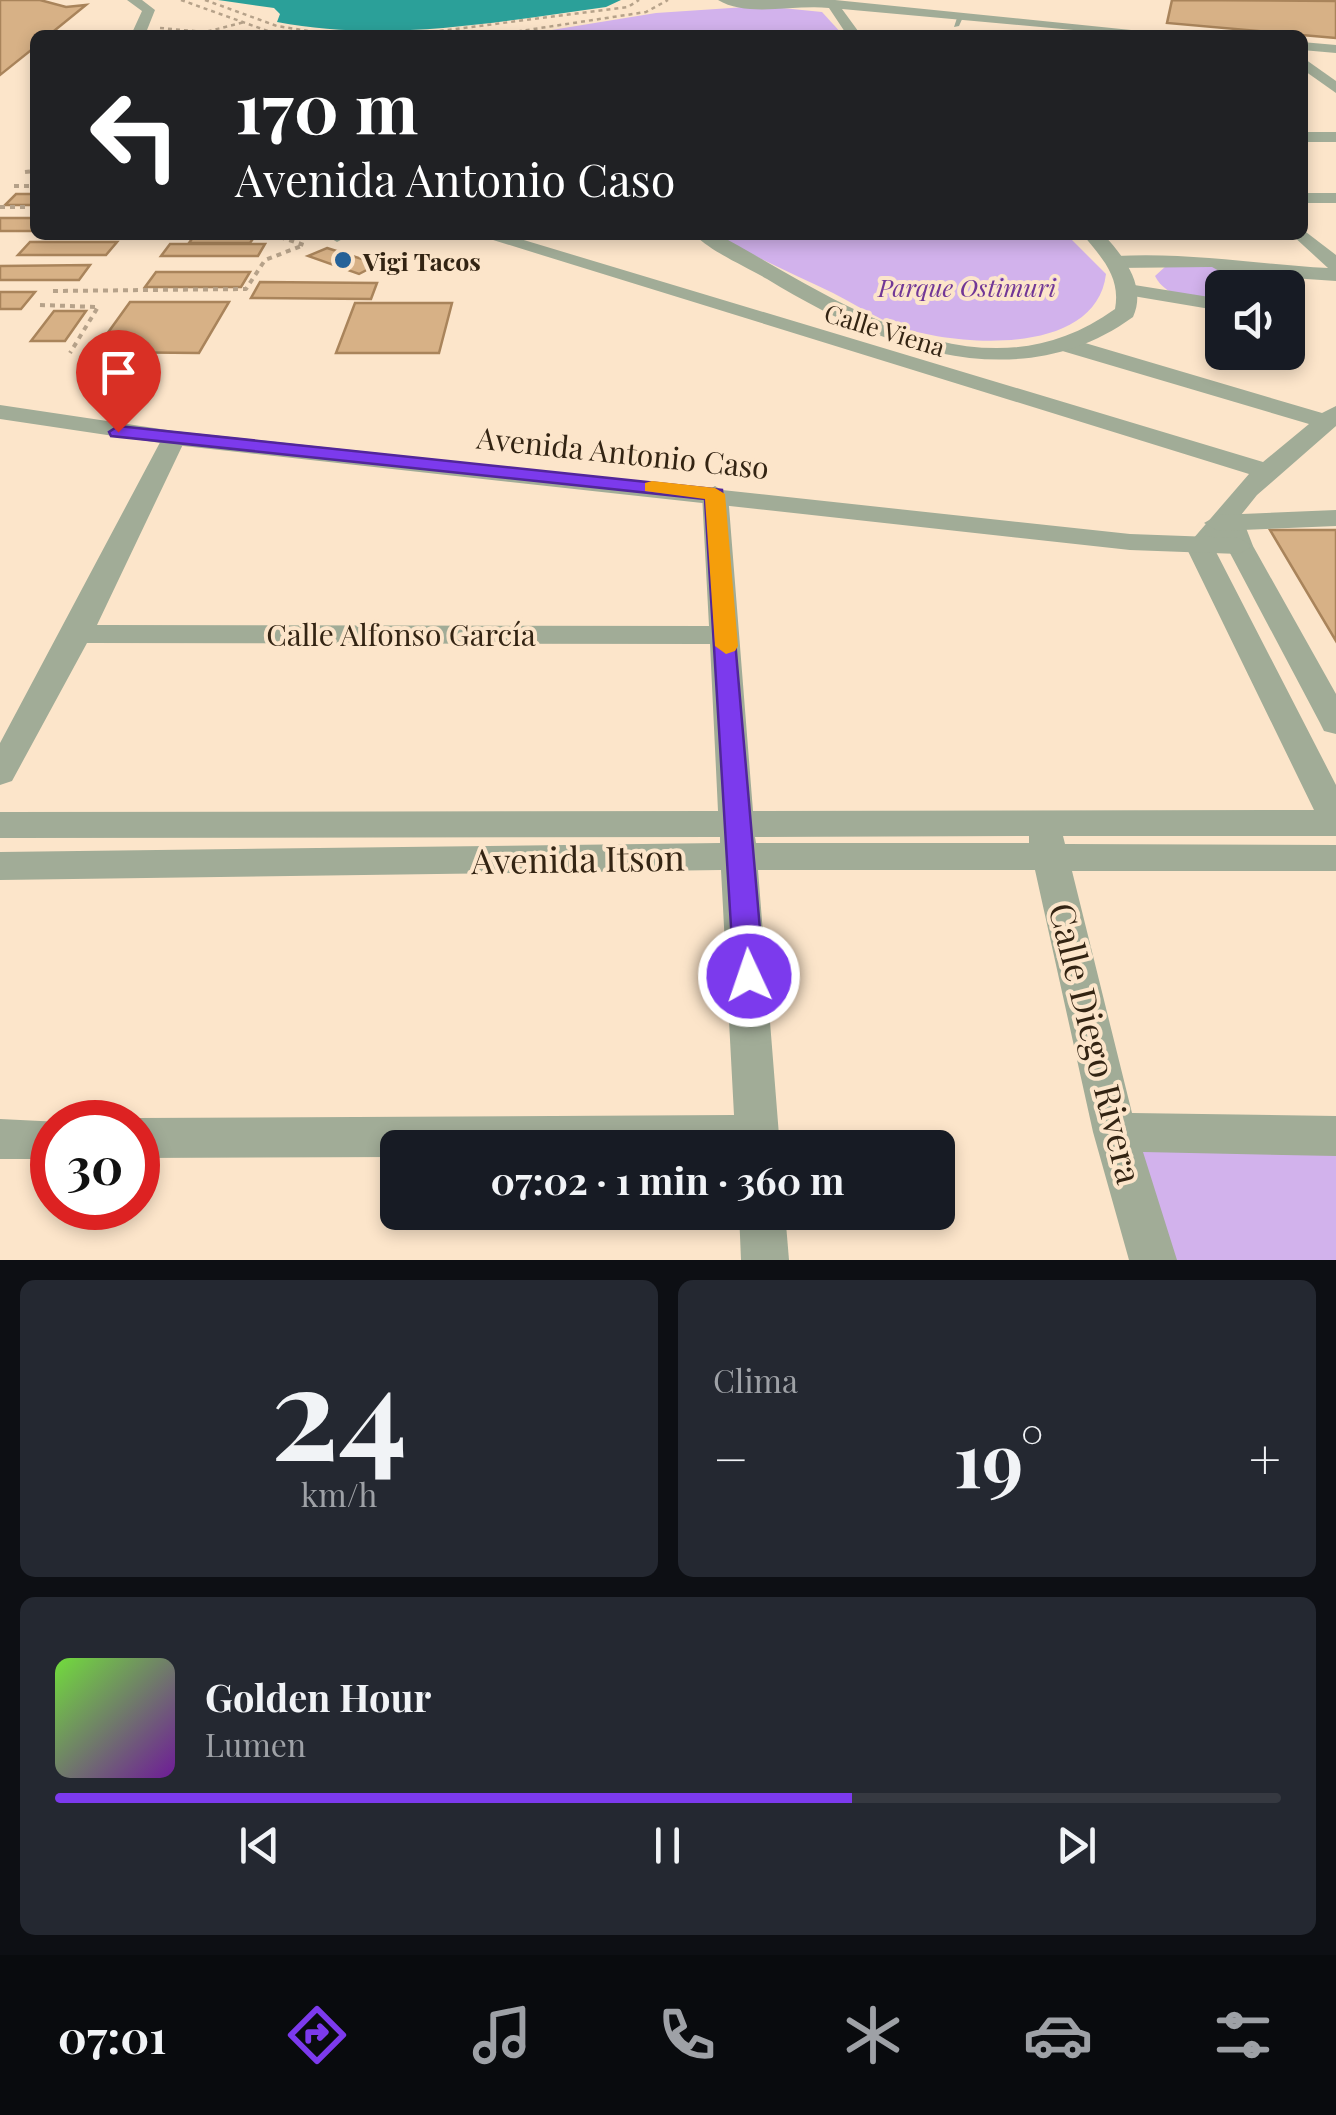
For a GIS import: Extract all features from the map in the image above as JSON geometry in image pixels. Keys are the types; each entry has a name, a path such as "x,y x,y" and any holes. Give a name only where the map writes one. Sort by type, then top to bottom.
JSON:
{"street":[{"path":"134,0 149,10 141,30"},
{"path":"724,0 762,6 800,0 958,20 1101,30"},
{"path":"832,3 851,30"},
{"path":"1308,47 1336,49"},
{"path":"1308,66 1335,87"},
{"path":"1308,87 1335,87"},
{"path":"1308,137 1336,137"},
{"path":"1308,198 1336,198"},
{"name":"Calle Viena","path":"503,240 1268,472"},
{"path":"714,240 891,336 982,351 1067,345 1330,417"},
{"path":"1067,345 1125,312 1128,290 1116,262 1097,240"},
{"path":"1308,240 1336,265"},
{"path":"1116,262 1178,259 1238,269 1336,275"},
{"path":"1128,290 1205,303"},
{"path":"1305,291 1336,290"},
{"path":"859,350 891,336"},
{"name":"Avenida Antonio Caso","path":"0,412 174,438 715,494 1223,531 1336,518"},
{"path":"1223,531 1268,472 1330,417"},
{"path":"0,773 77,634 174,438"},
{"path":"715,494 757,1130"},
{"path":"1223,531 1336,723"},
{"path":"1223,531 1336,821"},
{"name":"Calle Alfonso García","path":"77,634 726,635"},
{"name":"Avenida Itson","path":"1047,840 1336,821"},
{"name":"Avenida Itson","path":"0,825 741,840 1047,840 1336,858"},
{"name":"Avenida Itson","path":"0,866 741,840"},
{"name":"Calle Diego Rivera","path":"1047,840 1115,1132 1153,1260"},
{"path":"1115,1132 1336,1136"},
{"path":"0,1139 30,1138"},
{"path":"160,1138 380,1139"},
{"path":"763,1230 765,1260"}],"path":[{"path":"182,0 266,30"},
{"path":"205,0 277,26 302,30"},
{"path":"455,30 628,7 640,0"},
{"path":"527,30 646,12 668,0"},
{"path":"213,30 245,22"},
{"path":"25,172 30,172"},
{"path":"14,186 30,186"},
{"path":"0,207 30,207"},
{"path":"52,291 246,288 265,260 304,245 289,240"},
{"path":"40,305 98,307 70,352"}],"green space":[{"path":"761,6 822,12 838,30 552,30 656,13"},
{"name":"Parque Ostimuri","path":"724,240 1072,240 1106,274 1096,301 1077,320 1050,333 984,341 920,333 894,325"},
{"path":"1210,264 1221,270 1205,270 1204,301 1175,294 1160,284 1155,276 1166,266"},
{"path":"1117,1140 1336,1140 1336,1260 1151,1260"}],"water":[{"path":"218,0 621,0 606,7 483,24 400,30 345,30 277,22 280,14 274,8"}],"building":[{"path":"0,0 40,0 66,7 86,5 55,30 30,30 30,51 0,75"},
{"path":"1172,0 1336,1 1336,38 1308,36 1308,30 1246,30 1167,23"},
{"path":"16,194 30,194 30,205 5,205"},
{"path":"0,218 30,218 30,231 0,231"},
{"path":"191,240 252,240 250,243 189,243"},
{"path":"30,242 117,242 106,255 18,255"},
{"path":"170,244 265,244 258,256 161,256"},
{"name":"Vigi Tacos","path":"327,248 378,264 359,274 308,256"},
{"path":"90,265 79,280 0,280 0,266"},
{"path":"156,272 250,272 241,287 145,287"},
{"path":"260,282 377,283 371,299 251,298"},
{"path":"0,292 35,292 21,309 0,309"},
{"path":"130,302 229,302 199,353 94,352"},
{"path":"355,303 452,303 439,353 336,353"},
{"path":"54,311 86,311 65,341 31,341"},
{"path":"1270,530 1336,530 1336,641"}],"slow traffic":[{"path":"652,487 715,494 726,646"}],"place":[{"name":"Vigi Tacos","path":"343,260"}],"route":[{"path":"118,432 715,494 749,976"}]}
